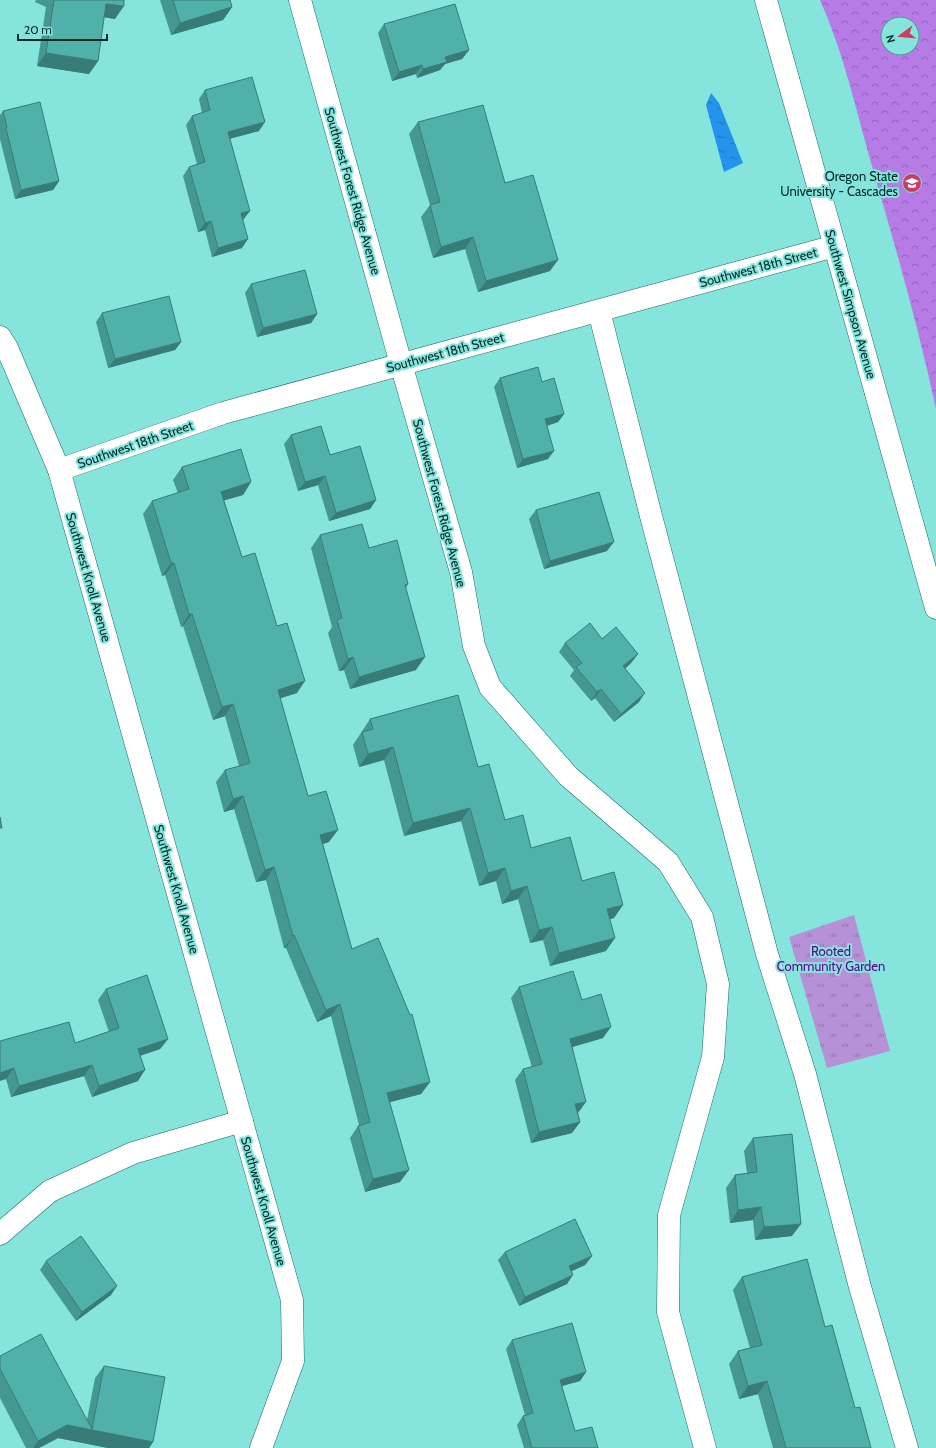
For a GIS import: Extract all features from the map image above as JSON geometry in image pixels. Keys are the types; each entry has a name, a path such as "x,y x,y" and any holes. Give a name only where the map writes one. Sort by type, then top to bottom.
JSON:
{"street":[{"name":"Southwest Forest Ridge Avenue","path":"300,0 401,364 461,572 474,646 490,687 568,776 668,862 702,917 718,984 713,1057 669,1215 668,1312 705,1448"},
{"name":"Southwest Simpson Avenue","path":"766,0 936,608"},
{"name":"Southwest 18th Street","path":"59,470 223,413 835,246"},
{"path":"599,311 659,546 765,946 804,1074 860,1287 907,1448"},
{"name":"Southwest Knoll Avenue","path":"0,337 7,348 59,470 292,1300 293,1361 261,1448"},
{"path":"0,1234 50,1191 133,1153 242,1120"}],"green space":[{"name":"Oregon State University - Cascades","path":"820,0 936,0 936,409 914,315 897,252 848,79"},
{"name":"Rooted Community Garden","path":"854,915 890,1051 827,1068 789,937"}],"water":[{"path":"711,93 719,103 743,163 724,172 706,105"}],"building":[{"path":"54,0 124,0 124,6 106,4 98,61 46,53"},
{"path":"173,0 230,0 232,7 180,23"},
{"path":"455,4 469,50 445,57 447,62 423,69 422,65 399,72 384,24"},
{"path":"252,77 265,122 228,132 250,211 241,213 248,239 218,248 211,221 205,223 189,167 205,162 192,116 210,110 205,90"},
{"path":"40,102 59,181 21,190 3,111"},
{"path":"483,105 505,183 533,175 558,260 486,281 473,237 441,247 430,205 440,202 418,122"},
{"path":"305,270 317,314 263,328 251,284"},
{"path":"169,296 181,342 115,359 102,313"},
{"path":"538,367 542,382 554,378 564,414 545,419 554,451 523,459 500,378"},
{"path":"321,426 330,455 360,446 376,500 336,513 325,476 305,482 291,435"},
{"path":"241,449 251,482 221,492 242,557 255,553 277,626 287,623 305,681 278,690 308,796 326,791 338,830 320,835 352,949 378,938 410,1015 412,1014 430,1082 387,1093 409,1170 373,1179 358,1126 370,1122 340,1004 326,1010 294,935 293,936 274,867 265,870 243,796 233,799 225,770 250,763 233,704 222,707 192,614 189,614 174,563 171,563 152,501 189,489 182,467"},
{"path":"599,492 614,542 550,561 536,510"},
{"path":"362,524 369,548 397,540 408,584 405,585 425,657 359,677 353,657 348,659 337,620 342,618 320,535"},
{"path":"590,623 602,639 616,627 638,654 623,666 645,693 621,714 601,689 597,692 576,667 582,663 565,643"},
{"path":"458,695 478,767 489,764 505,820 523,815 531,848 570,837 582,881 614,872 623,905 607,909 615,938 559,953 552,927 539,930 527,886 511,891 505,868 488,873 470,808 413,823 393,747 368,754 362,732 373,729 370,719"},
{"path":"0,817 2,828 0,828"},
{"path":"573,971 582,1000 601,994 611,1027 570,1039 586,1102 575,1104 580,1122 539,1132 523,1069 542,1064 519,987"},
{"path":"147,975 168,1039 138,1049 145,1070 99,1086 92,1065 19,1086 14,1068 0,1073 0,1041 69,1022 75,1043 119,1028 106,989"},
{"path":"792,1134 801,1224 764,1227 761,1207 738,1210 735,1175 757,1172 753,1138"},
{"path":"575,1219 592,1256 569,1266 573,1275 525,1297 505,1252"},
{"path":"81,1236 117,1286 82,1312 46,1261"},
{"path":"807,1259 825,1327 832,1325 855,1408 860,1407 871,1448 786,1448 767,1381 748,1386 738,1351 762,1345 742,1277"},
{"path":"572,1323 586,1372 560,1380 575,1431 592,1427 598,1448 532,1448 523,1416 533,1413 512,1340"},
{"path":"41,1334 92,1429 104,1366 165,1377 153,1442 67,1425 38,1441 0,1369 0,1356"}],"place":[{"name":"Oregon State University - Cascades","path":"912,183"}]}
